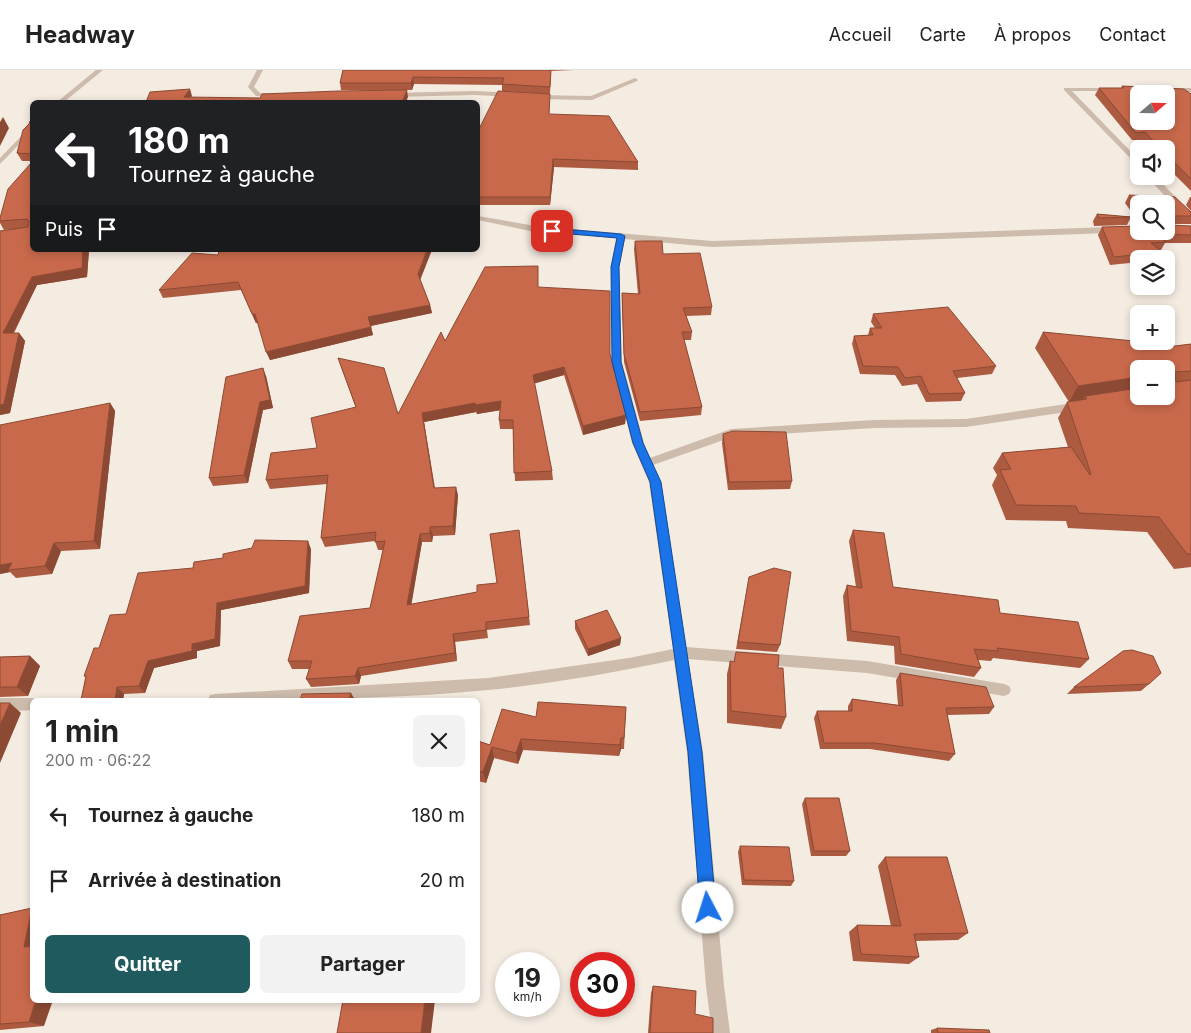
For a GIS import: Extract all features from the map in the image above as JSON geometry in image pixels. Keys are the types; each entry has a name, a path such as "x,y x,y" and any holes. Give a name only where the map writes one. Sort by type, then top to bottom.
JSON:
{"street":[{"path":"62,100 100,70"},
{"path":"260,70 251,87 258,95 291,95"},
{"path":"382,95 475,92 544,98 592,98 635,80"},
{"path":"1124,89 1066,89 1130,156"},
{"path":"1175,90 1191,90"},
{"path":"0,162 30,129"},
{"path":"1159,185 1191,218"},
{"path":"480,218 534,229 712,244 1130,229"},
{"path":"621,236 615,267 616,362 638,443 656,482 695,752 715,986 721,1033"},
{"path":"647,463 731,433 874,424 966,423 1092,404"},
{"path":"249,698 488,684 629,664 681,652 868,667 1004,690"},
{"path":"0,704 30,704"}],"building":[{"path":"343,70 551,70 550,87 502,84 504,78 413,77 411,83 340,83"},
{"path":"1130,86 1130,126 1099,88"},
{"path":"190,89 184,97 260,98 262,94 407,90 403,100 147,100 150,92"},
{"path":"1175,89 1184,89 1191,94 1191,179 1175,163 1175,140 1153,140 1145,132 1136,133 1134,130 1175,130"},
{"path":"498,91 550,94 549,114 609,116 638,162 553,159 550,197 480,197 480,127"},
{"path":"30,121 30,154 17,153 23,130"},
{"path":"30,164 30,252 83,252 82,268 32,277 3,333 19,333 4,404 0,405 0,231 28,227 29,221 27,219 0,221 8,189"},
{"path":"1175,197 1191,212 1191,216 1175,216"},
{"path":"1097,214 1130,217 1130,217 1099,218"},
{"path":"1175,225 1191,226 1191,235 1175,235"},
{"path":"1130,226 1130,240 1163,240 1166,242 1151,243 1160,250 1130,250 1130,255 1114,257 1102,227"},
{"path":"635,241 662,241 663,254 700,253 712,307 683,308 692,332 682,332 702,407 640,412 624,354 622,293 640,294"},
{"path":"219,252 426,252 418,274 430,305 368,317 371,327 266,352 255,314 252,314 238,282 159,290 192,253 218,255"},
{"path":"538,266 538,287 610,291 610,354 626,415 583,426 564,367 533,375 552,471 514,473 513,420 499,420 501,401 475,405 475,403 422,413 434,488 456,487 453,526 430,527 430,533 420,534 407,605 477,592 477,585 497,583 490,534 519,530 529,617 486,622 486,630 453,634 455,653 358,668 355,676 306,679 312,661 288,661 300,616 370,608 385,541 375,542 376,532 321,538 328,475 266,480 271,453 317,448 311,418 356,407 338,358 384,368 398,414 441,332 445,341 485,267"},
{"path":"948,307 996,366 953,371 965,393 929,394 921,376 905,378 898,367 863,366 854,336 873,335 870,328 882,328 873,314"},
{"path":"1043,332 1130,341 1130,350 1175,350 1175,346 1191,344 1191,371 1175,372 1175,360 1130,360 1130,378 1078,386"},
{"path":"263,368 270,400 260,402 244,475 209,478 226,377"},
{"path":"1175,380 1177,382 1191,380 1191,554 1187,554 1159,517 1079,513 1076,506 1016,505 1000,470 1011,469 1002,453 1071,447 1091,474 1067,402 1087,399 1085,396 1130,389 1130,405 1175,405"},
{"path":"110,403 94,541 54,543 45,566 8,570 12,563 0,565 0,425"},
{"path":"733,431 786,432 792,481 729,482 723,434"},
{"path":"853,530 884,533 893,587 998,600 1000,613 1078,622 1089,659 997,648 998,651 974,649 981,668 901,654 899,637 851,631 847,585 862,588"},
{"path":"255,540 308,541 305,586 217,603 215,639 192,644 192,651 148,661 139,686 117,687 115,698 81,698 86,676 84,676 94,648 99,648 110,615 126,614 138,573 193,568 194,562 223,558 223,554 252,548"},
{"path":"774,568 791,572 780,645 738,642 749,577"},
{"path":"607,610 621,638 588,649 575,621"},
{"path":"1132,650 1153,656 1161,673 1149,684 1074,687 1123,651"},
{"path":"736,652 779,655 778,668 783,668 786,717 731,711 730,661 734,662"},
{"path":"30,656 17,687 0,687 0,657"},
{"path":"900,673 986,687 994,707 946,708 955,754 875,743 824,743 817,711 852,711 852,699 903,706"},
{"path":"351,693 350,698 301,698 302,694"},
{"path":"538,702 626,707 624,738 621,738 620,745 521,739 516,753 492,747 483,772 480,771 480,742 490,745 502,709 536,717"},
{"path":"0,703 10,703 0,725"},
{"path":"805,798 839,798 850,851 814,851"},
{"path":"740,846 789,847 794,881 744,880"},
{"path":"885,857 947,857 968,933 914,934 919,957 861,954 857,925 901,926"},
{"path":"30,908 24,947 30,946 30,1003 35,1003 29,1022 0,1024 0,915"},
{"path":"653,986 696,991 695,1014 713,1018 713,1033 650,1033"},
{"path":"342,1003 425,1003 421,1033 337,1033"},
{"path":"937,1028 989,1030 990,1033 938,1033"}],"route":[{"path":"552,231 621,236 615,267 616,362 638,443 656,482 695,752 708,908"}]}
